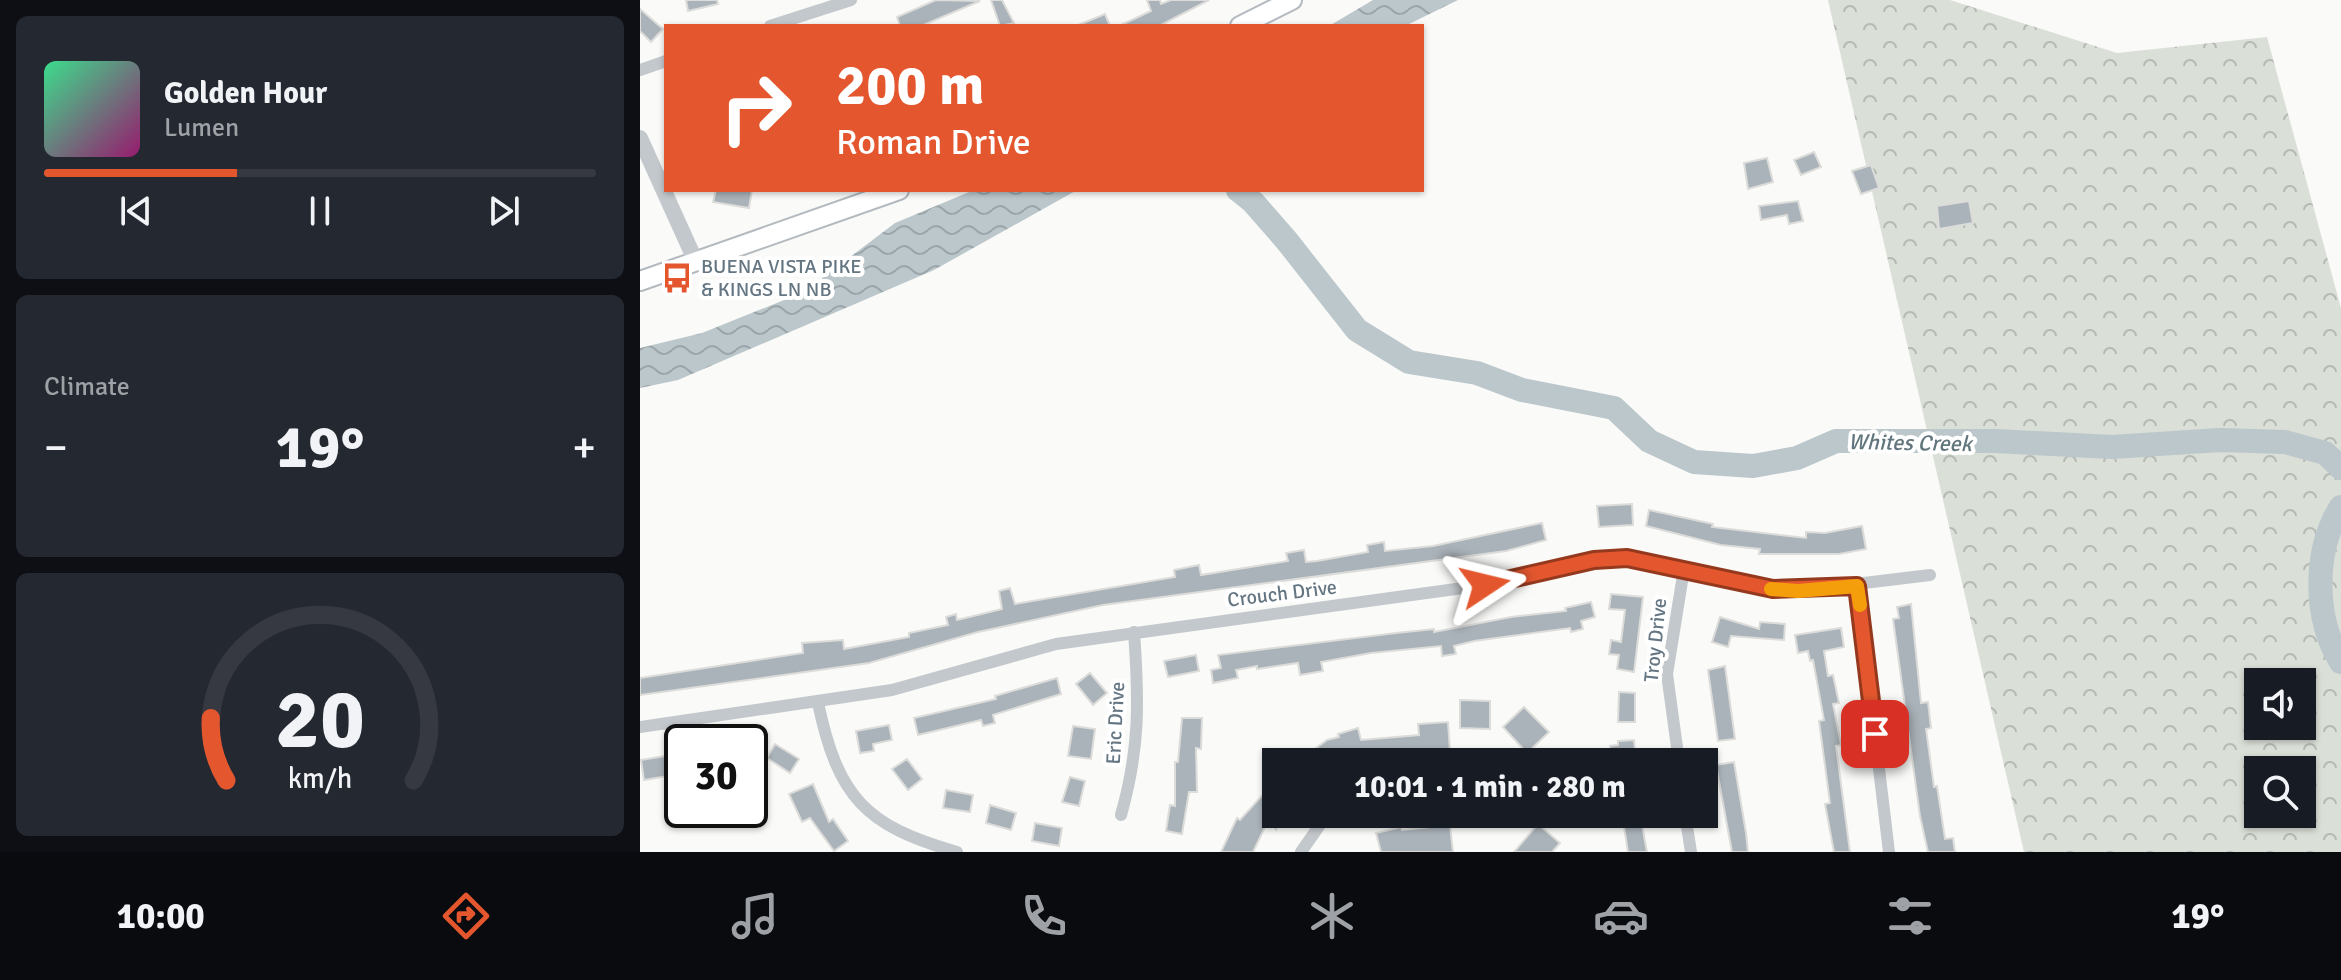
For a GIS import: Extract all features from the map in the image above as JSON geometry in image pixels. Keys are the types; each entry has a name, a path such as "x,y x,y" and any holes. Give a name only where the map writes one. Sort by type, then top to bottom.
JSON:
{"main road":[{"path":"1244,24 1292,0"},
{"path":"640,281 893,192"}],"street":[{"path":"800,0 806,15"},
{"path":"777,24 851,0"},
{"path":"640,70 664,62"},
{"path":"640,138 664,191"},
{"path":"664,192 696,262"},
{"name":"Crouch Drive","path":"640,727 818,703 928,682 1056,644 1500,583 1610,558 1660,562 1773,589 1857,586 1930,575"},
{"name":"Troy Drive","path":"1677,748 1667,674 1684,569"},
{"path":"1857,586 1889,852"},
{"name":"Eric Drive","path":"1121,815 1135,766 1137,740 1134,632"},
{"path":"818,703 835,767 867,811 915,840 957,852"},
{"path":"1301,852 1318,828"},
{"path":"1687,828 1691,852"}],"green space":[{"path":"1828,0 1950,0 2117,53 2267,37 2341,308 2341,852 2024,852"}],"water":[{"path":"1373,0 1458,0 1409,24 1332,24"},
{"path":"969,192 1073,192 934,270 678,380 640,388 640,348 702,333 804,292 895,223"}],"building":[{"path":"686,0 717,0 718,4 688,11"},
{"path":"936,0 980,1 926,24 899,24 897,17"},
{"path":"991,0 1002,0 1014,23 999,24"},
{"path":"1147,0 1160,0 1161,4 1171,0 1209,0 1163,24 1123,24 1151,11"},
{"path":"640,9 663,29 651,42 640,31"},
{"path":"1105,14 1109,24 1081,24"},
{"path":"1814,152 1821,167 1801,175 1794,160"},
{"path":"1767,158 1773,182 1748,189 1744,163"},
{"path":"1871,165 1879,188 1861,194 1852,171"},
{"path":"716,192 752,192 749,208 713,202"},
{"path":"1798,201 1803,221 1789,224 1787,215 1761,220 1759,206"},
{"path":"1969,201 1973,223 1939,229 1937,206"},
{"path":"1632,504 1633,525 1599,527 1597,506"},
{"path":"1649,510 1713,524 1712,527 1806,538 1806,532 1825,533 1862,526 1866,549 1839,554 1759,554 1760,549 1721,545 1646,526"},
{"path":"1542,523 1546,540 1506,551 1103,605 978,632 869,663 640,695 640,678 803,653 802,643 843,640 844,649 909,637 909,633 948,625 946,617 956,614 957,620 1002,609 999,591 1010,588 1015,604 1175,577 1174,570 1199,565 1201,575 1288,561 1286,553 1304,550 1306,562 1317,561 1368,552 1367,545 1384,542 1385,551 1433,546"},
{"path":"1611,594 1643,597 1634,672 1617,669 1619,655 1609,654 1611,640 1621,642 1625,610 1609,609"},
{"path":"1591,602 1595,617 1581,621 1583,629 1571,632 1570,628 1474,641 1454,646 1456,654 1442,656 1441,646 1371,653 1321,662 1323,671 1300,675 1298,663 1257,669 1257,666 1236,670 1238,678 1213,683 1211,670 1221,668 1218,655 1396,633 1434,629 1434,632 1511,617 1566,611 1565,608"},
{"path":"1911,604 1921,703 1928,702 1931,728 1926,729 1934,787 1937,786 1945,839 1953,838 1955,852 1928,852 1920,816 1893,619 1899,618 1897,607"},
{"path":"1720,617 1759,629 1760,622 1785,624 1784,640 1731,636 1728,647 1712,642"},
{"path":"1841,628 1844,647 1824,651 1828,676 1833,675 1839,703 1833,704 1841,745 1836,746 1850,852 1834,852 1825,804 1830,803 1819,721 1824,720 1813,660 1810,661 1808,651 1798,653 1795,635"},
{"path":"1196,655 1199,671 1168,677 1164,661"},
{"path":"1725,666 1735,739 1718,741 1708,670"},
{"path":"1090,673 1107,693 1093,705 1076,684"},
{"path":"1057,678 1061,694 993,715 995,723 983,726 981,720 918,735 914,718 996,699 995,696"},
{"path":"1619,692 1635,693 1635,722 1618,722"},
{"path":"1460,700 1490,701 1490,729 1460,728"},
{"path":"1524,707 1549,732 1532,748 1522,748 1503,727"},
{"path":"1182,718 1202,718 1201,749 1196,748 1197,792 1189,792 1182,834 1166,831 1170,805 1175,806 1175,762 1178,762"},
{"path":"1448,722 1450,748 1316,748 1327,740 1339,737 1338,734 1358,728 1361,740 1419,735 1418,724"},
{"path":"889,725 892,740 873,744 874,751 860,753 856,731"},
{"path":"1073,726 1095,729 1091,759 1068,756"},
{"path":"1634,740 1635,748 1610,748 1618,745 1618,741"},
{"path":"775,744 799,759 790,773 768,756"},
{"path":"664,756 664,777 644,780 641,760"},
{"path":"907,759 922,779 908,790 892,769"},
{"path":"1734,762 1748,852 1732,852 1718,765"},
{"path":"1070,777 1085,781 1079,806 1062,802"},
{"path":"813,784 829,822 833,819 848,841 834,851 810,818 802,822 789,794"},
{"path":"946,790 973,795 970,812 943,808"},
{"path":"1262,796 1262,828 1265,828 1253,852 1221,852 1237,818 1240,820"},
{"path":"990,805 1016,813 1011,830 986,823"},
{"path":"1035,823 1062,828 1059,846 1032,841"},
{"path":"1397,828 1450,828 1453,852 1381,852 1376,833"},
{"path":"1535,828 1543,828 1560,843 1552,852 1514,852"},
{"path":"1624,828 1643,828 1647,852 1628,852"}],"waterway":[{"name":"Whites Creek","path":"1240,192 1287,241 1357,330 1409,362 1477,373 1522,390 1614,408 1649,441 1694,462 1753,466 1797,458 1836,441 1996,441 2112,447 2220,440 2285,442 2325,453 2341,468"},
{"name":"Whites Creek","path":"2341,507 2325,544 2320,585 2326,626 2341,662"}],"slow traffic":[{"path":"1771,589 1798,591 1857,586 1860,605"}],"place":[{"name":"BUENA VISTA PIKE & KINGS LN NB","path":"677,278"}],"route":[{"path":"1485,585 1514,581 1594,560 1627,558 1660,562 1739,584 1773,589 1798,591 1857,586 1875,734"}]}
